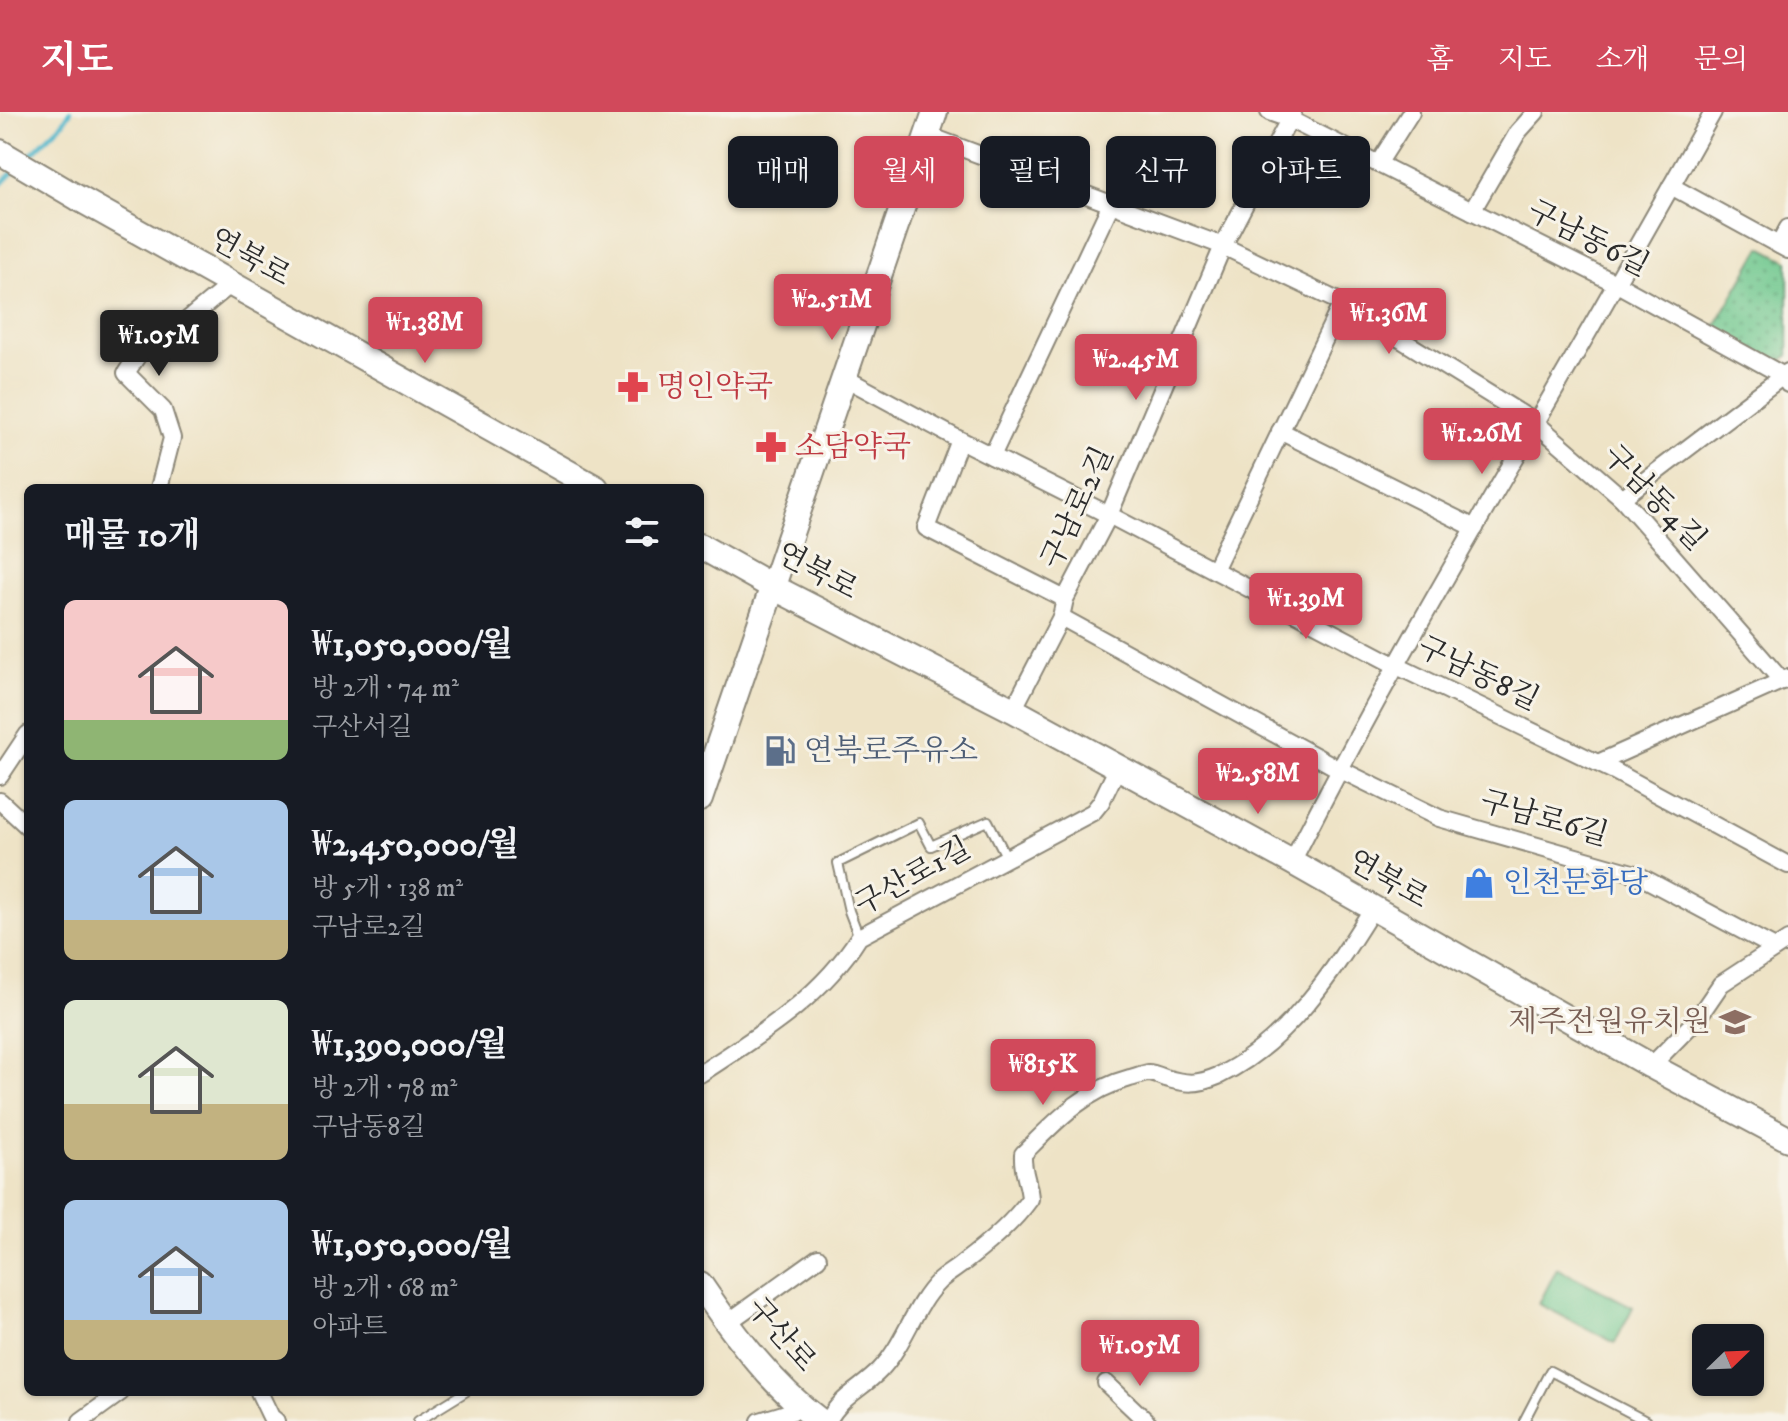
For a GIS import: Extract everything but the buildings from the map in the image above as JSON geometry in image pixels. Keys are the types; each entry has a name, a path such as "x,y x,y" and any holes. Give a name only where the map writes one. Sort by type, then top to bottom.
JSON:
{"main road":[{"path":"704,787 931,123"},
{"name":"연북로","path":"0,152 589,484"},
{"name":"연북로","path":"704,548 1118,767 1651,1066 1788,1139"},
{"name":"구산로","path":"704,1290 759,1363 811,1415"}],"street":[{"name":"구남동6길","path":"1269,112 1291,116 1378,164 1617,284 1787,377"},
{"path":"1378,164 1411,112"},
{"path":"1472,211 1518,132 1536,112"},
{"path":"1292,862 1395,665 1617,284 1711,113"},
{"name":"구남로2길","path":"1013,710 1109,515 1223,246 1291,116"},
{"name":"구남동4길","path":"931,123 1106,202"},
{"path":"1671,186 1783,248 1788,228"},
{"path":"992,456 1109,208"},
{"name":"구남동4길","path":"1122,208 1223,246 1342,303 1536,423 1622,498 1785,680 1598,763"},
{"path":"160,484 172,438 163,410 126,373 142,349 156,346 231,284"},
{"path":"1214,570 1342,303"},
{"path":"1622,498 1787,377"},
{"name":"구남동8길","path":"845,378 1395,665 1598,763 1788,865"},
{"path":"1280,431 1475,528"},
{"path":"960,440 926,528 1065,599"},
{"name":"구남로6길","path":"1061,617 1339,769 1439,818 1636,874 1781,944"},
{"path":"0,776 24,740"},
{"name":"구산로1길","path":"704,1071 800,1005 859,937 1093,812 1118,767"},
{"path":"3,808 24,824"},
{"path":"828,1421 835,1407 880,1370 894,1353 921,1304 938,1282 991,1240 1023,1209 1030,1199 1022,1170 1023,1154 1048,1129 1083,1098 1116,1082 1149,1073 1187,1084 1217,1076 1262,1048 1296,1015 1336,966 1373,908"},
{"path":"1651,1066 1697,1019 1721,984 1781,944"},
{"path":"727,1323 818,1258"},
{"path":"1106,1383 1146,1421"},
{"path":"81,1421 115,1396"},
{"path":"261,1396 276,1421"},
{"path":"760,1421 811,1415"}],"lane":[{"path":"859,937 849,911 838,863 919,823 931,846 988,821 1007,858"},
{"path":"1524,1421 1550,1371 1646,1421"},
{"path":"418,1421 459,1396"}],"green space":[{"path":"1761,247 1788,261 1788,356 1781,361 1770,360 1714,328"},
{"path":"1557,1268 1633,1307 1615,1343 1539,1304"}],"waterway":[{"path":"26,159 70,112"},
{"path":"0,185 16,169"}],"place":[{"name":"명인약국","path":"633,387"},
{"name":"소담약국","path":"771,447"},
{"name":"연북로주유소","path":"780,751"},
{"name":"인천문화당","path":"1479,883"},
{"name":"제주전원유치원","path":"1735,1022"}]}
